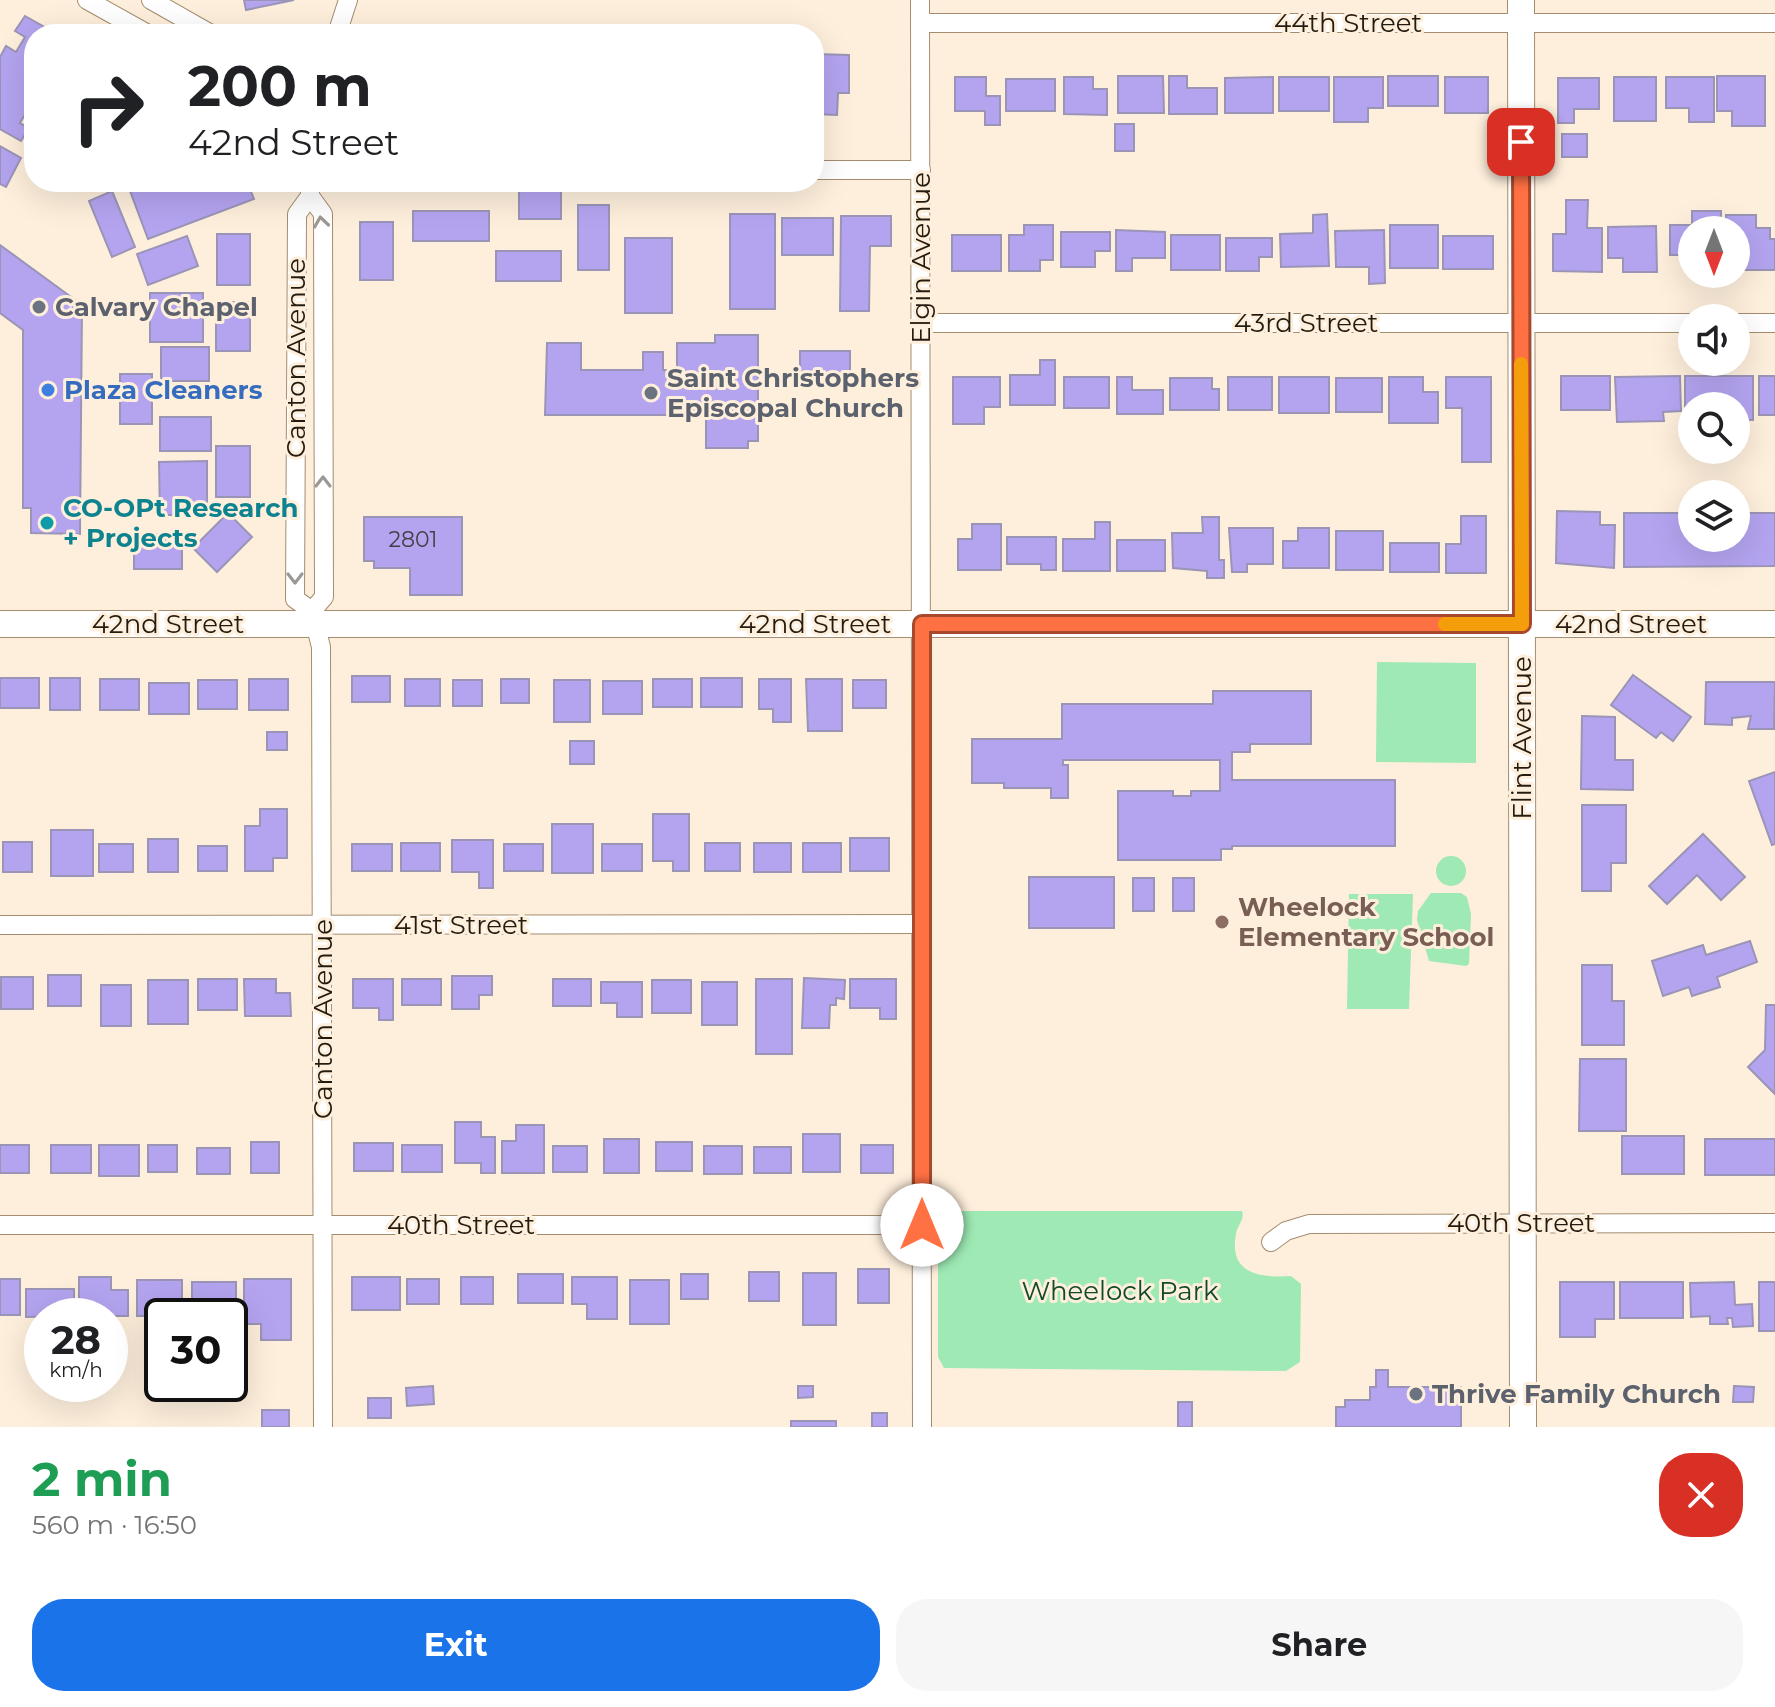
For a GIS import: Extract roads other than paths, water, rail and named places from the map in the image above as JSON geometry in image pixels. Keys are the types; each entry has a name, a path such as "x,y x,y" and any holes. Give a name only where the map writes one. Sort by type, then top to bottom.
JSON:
{"street":[{"path":"87,0 130,24"},
{"path":"151,0 193,24"},
{"path":"340,24 348,0"},
{"name":"Elgin Avenue","path":"920,0 922,1427"},
{"name":"44th Street","path":"921,23 1521,12 1775,23"},
{"name":"Flint Avenue","path":"1521,12 1523,1427"},
{"path":"824,170 921,170"},
{"name":"Canton Avenue","path":"308,192 297,214 295,599 313,618 321,647 323,1427"},
{"name":"Canton Avenue","path":"312,192 323,214 324,597 313,618"},
{"path":"297,306 323,306"},
{"name":"43rd Street","path":"921,323 1678,323"},
{"path":"1750,323 1775,323"},
{"name":"42nd Street","path":"0,624 313,618 922,624 1775,624"},
{"name":"41st Street","path":"0,925 922,924"},
{"name":"40th Street","path":"1271,1242 1286,1231 1309,1224 1775,1223"},
{"name":"40th Street","path":"0,1225 922,1225"}],"place":[{"name":"Calvary Chapel","path":"39,307"},
{"name":"Plaza Cleaners","path":"48,390"},
{"name":"Saint Christophers Episcopal Church","path":"651,393"},
{"name":"CO-OPt Research + Projects","path":"47,523"},
{"name":"Wheelock Elementary School","path":"1222,922"},
{"name":"Thrive Family Church","path":"1416,1394"}],"park label":[{"name":"Wheelock Park","path":"1120,1291"}]}
